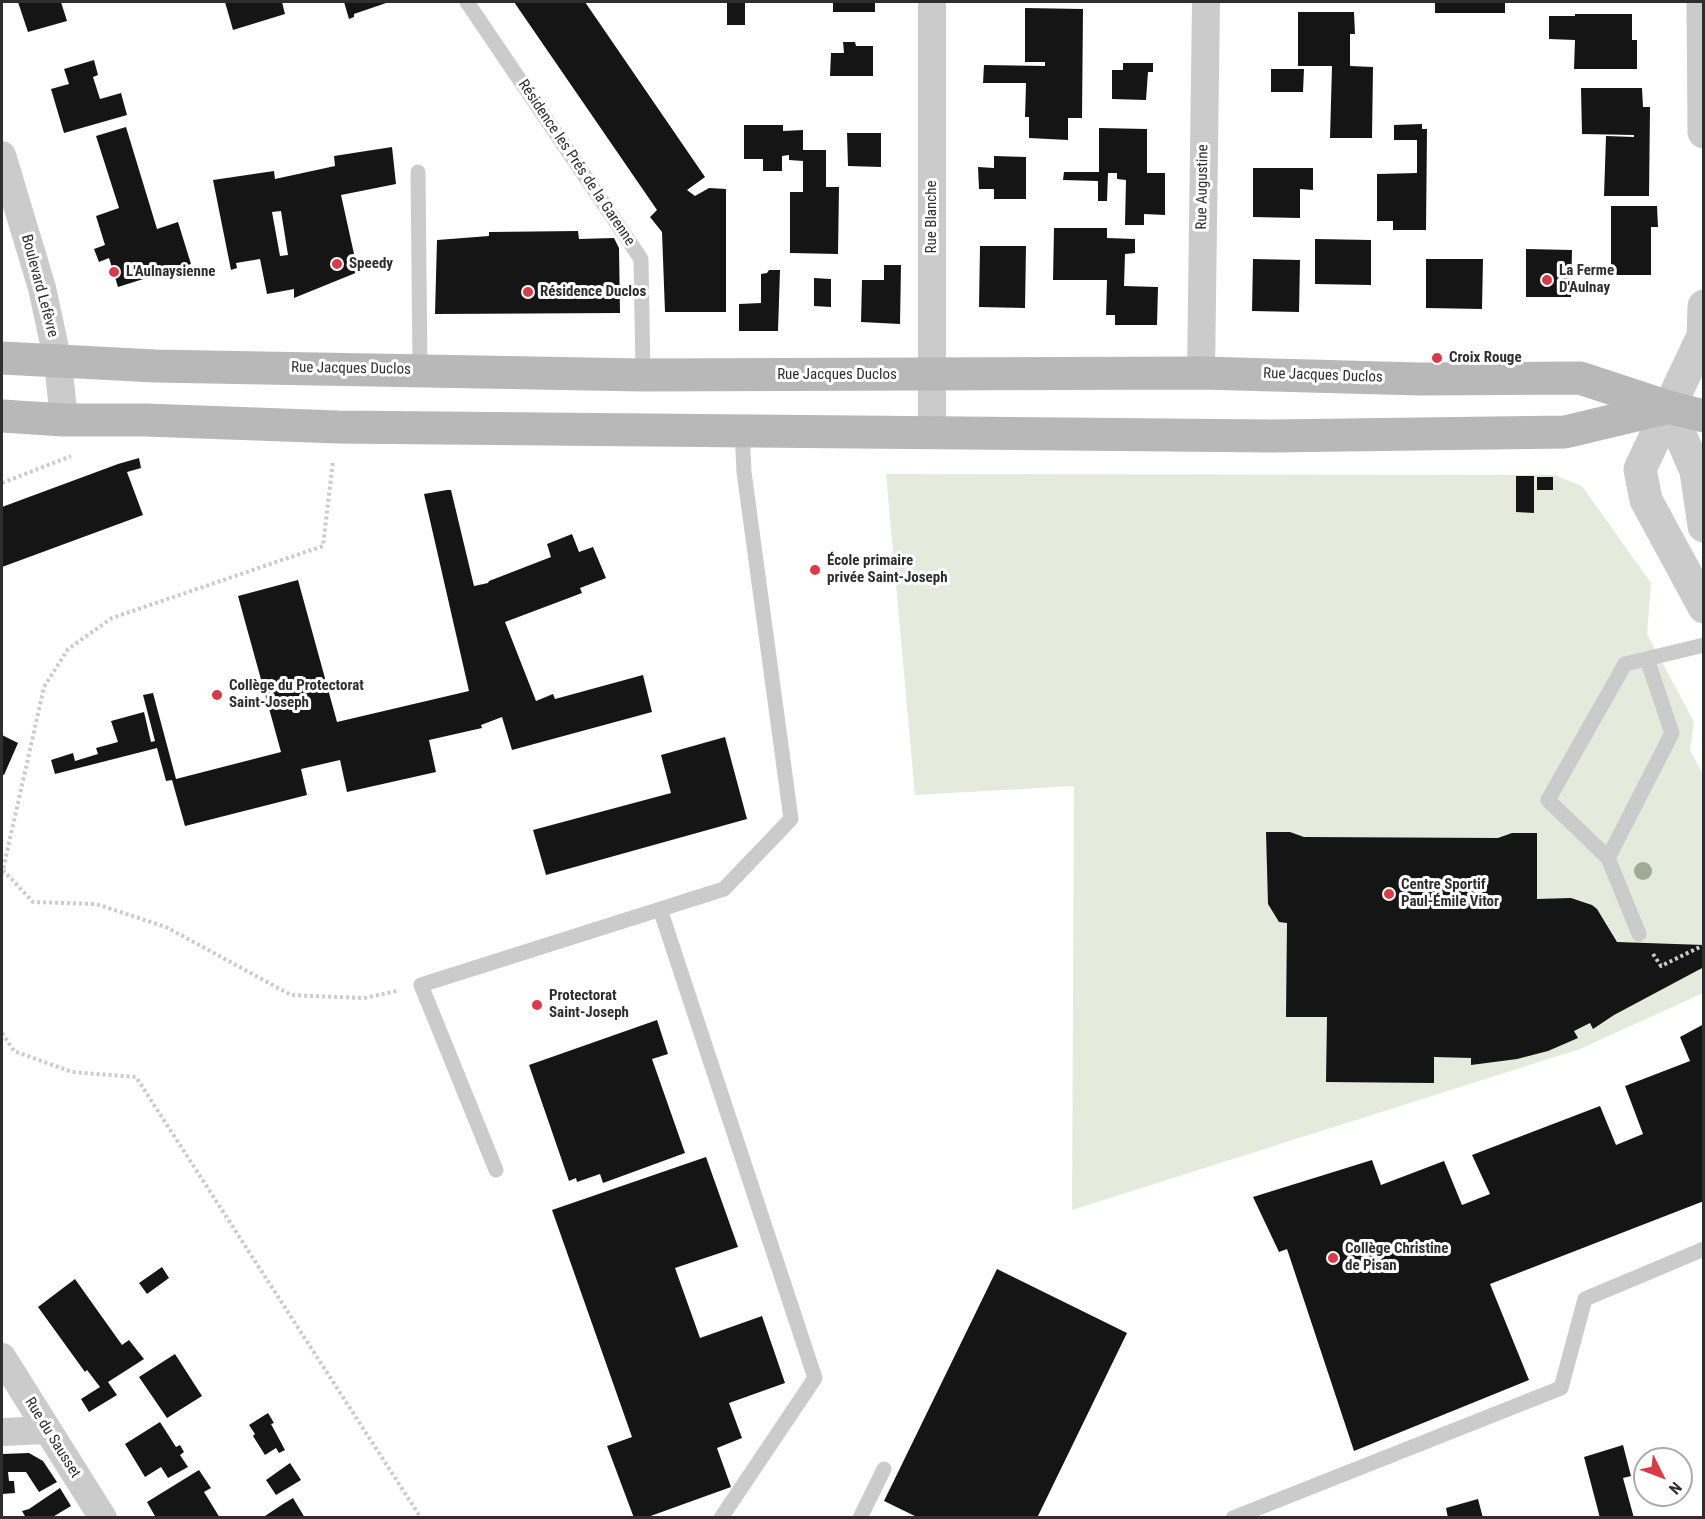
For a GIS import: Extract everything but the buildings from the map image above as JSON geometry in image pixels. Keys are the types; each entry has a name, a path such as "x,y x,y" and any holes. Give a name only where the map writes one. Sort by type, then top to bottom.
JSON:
{"main road":[{"name":"Rue Jacques Duclos","path":"2,358 155,366 643,375 1201,373 1419,379 1580,378 1668,407 1704,416"},
{"name":"Rue Jacques Duclos","path":"2,416 64,420 147,420 338,427 1272,436 1564,432 1704,400"}],"street":[{"name":"Rue Blanche","path":"932,2 932,434"},
{"name":"Rue Augustine","path":"1201,373 1206,2"},
{"path":"1703,2 1704,132"},
{"name":"Boulevard Lefèvre","path":"2,155 42,288 58,362 64,420"},
{"path":"1704,306 1703,336 1640,469 1646,500 1704,608"},
{"path":"1668,407 1696,471 1704,526"},
{"name":"Rue du Sausset","path":"2,1358 103,1518"},
{"path":"2,1432 47,1430"}],"lane":[{"name":"Résidence les Prés de la Garenne","path":"467,2 641,259 643,375"},
{"path":"418,172 420,370"},
{"path":"496,1170 421,985 724,890 791,819 744,472 742,430"},
{"path":"1639,934 1608,858 1548,800 1625,664 1704,645"},
{"path":"1608,858 1672,733 1647,658"},
{"path":"660,909 815,1378 721,1518"},
{"path":"1233,1518 1561,1388 1585,1299 1704,1249"},
{"path":"860,1518 884,1469"}],"path":[{"path":"338,427 329,484 323,546 112,618 68,649 44,687 2,872 33,902 96,904 166,927 291,995 364,998 421,985"},
{"path":"1639,934 1661,966 1704,945"},
{"path":"2,1033 14,1050 72,1072 136,1077 421,1518"}],"shaded area":[{"name":"Centre Sportif Paul-Émile Vitor","path":"886,474 1554,475 1582,486 1651,583 1647,634 1694,722 1690,750 1704,776 1703,993 1580,1049 1072,1210 1074,786 915,795"}],"place":[{"name":"Speedy","path":"337,264"},
{"name":"L'Aulnaysienne","path":"114,272"},
{"name":"La Ferme D'Aulnay","path":"1547,280"},
{"name":"Résidence Duclos","path":"528,292"},
{"name":"Croix Rouge","path":"1437,358"},
{"name":"École primaire privée Saint-Joseph","path":"815,570"},
{"name":"Collège du Protectorat Saint-Joseph","path":"217,695"},
{"name":"Centre Sportif Paul-Émile Vitor","path":"1389,894"},
{"name":"Protectorat Saint-Joseph","path":"537,1005"},
{"name":"Collège Christine de Pisan","path":"1333,1258"}]}
